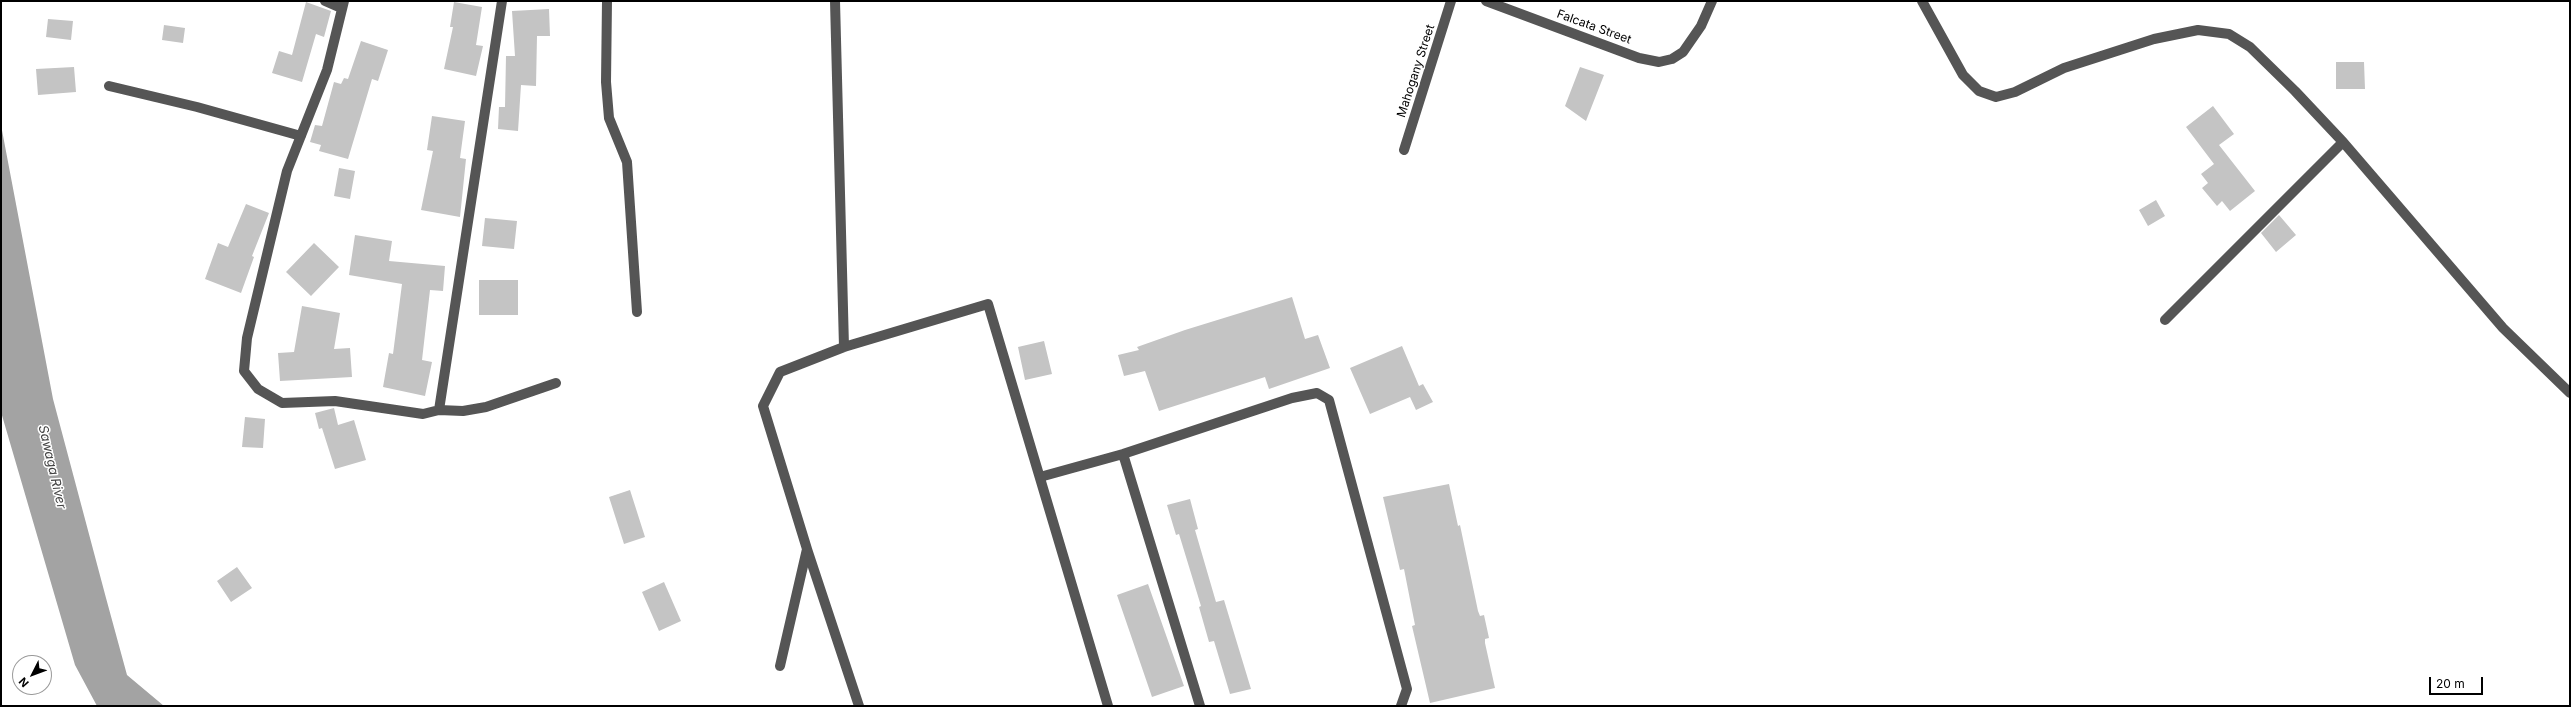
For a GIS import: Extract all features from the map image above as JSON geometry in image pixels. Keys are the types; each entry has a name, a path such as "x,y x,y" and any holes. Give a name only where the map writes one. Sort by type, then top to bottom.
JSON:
{"street":[{"path":"325,1 343,4 327,70 286,171 247,338 244,371 258,389 282,403 335,401 423,414 439,410 463,411 486,407 556,383"},
{"path":"439,410 502,1"},
{"path":"607,1 606,82 609,118 627,162 637,312"},
{"path":"834,1 844,347"},
{"name":"Mahogany Street","path":"1404,150 1451,1"},
{"name":"Falcata Street","path":"1486,1 1639,58 1659,62 1672,59 1683,52 1692,42 1712,1"},
{"path":"1922,1 1964,75 1979,90 1996,97 2015,92 2064,68 2154,39 2198,30 2229,34 2250,47 2343,142 2503,328 2570,393"},
{"path":"109,86 197,107 301,136"},
{"path":"2165,320 2343,142"},
{"path":"859,706 807,549 763,406 780,372 844,347 988,304 1108,706"},
{"path":"1040,477 1123,454 1292,398 1317,393 1329,400 1406,688 1401,706"},
{"path":"1123,454 1200,706"},
{"path":"780,666 807,549"}],"water":[{"name":"Sawaga River","path":"1,125 53,399 127,675 164,706 97,706 75,665 1,412"}],"building":[{"path":"306,2 331,11 324,37 316,34 302,82 272,73 279,51 292,55"},
{"path":"454,2 482,7 476,45 483,46 476,76 444,69 453,27 450,27"},
{"path":"549,9 550,36 537,36 536,86 521,85 518,131 498,129 499,107 505,107 506,56 515,56 512,11"},
{"path":"48,19 73,21 71,40 46,37"},
{"path":"164,25 185,28 183,43 162,40"},
{"path":"361,41 388,50 378,81 372,79 348,159 319,151 321,145 310,142 315,125 322,126 334,82 341,84 344,78 348,79"},
{"path":"2336,62 2364,62 2365,89 2336,89"},
{"path":"74,67 76,92 38,95 36,69"},
{"path":"1580,67 1604,75 1586,121 1565,106"},
{"path":"2213,106 2234,134 2219,145 2255,191 2230,211 2222,201 2217,206 2202,188 2208,183 2201,174 2214,164 2186,127"},
{"path":"432,116 465,121 460,158 466,159 460,217 421,210 433,151 427,150"},
{"path":"339,168 355,171 350,199 334,196"},
{"path":"2156,200 2165,216 2148,226 2139,210"},
{"path":"246,204 269,213 252,256 254,257 241,293 205,279 218,243 228,247"},
{"path":"2279,215 2296,235 2276,252 2261,233"},
{"path":"485,218 517,221 514,249 482,246"},
{"path":"355,235 392,241 389,261 445,266 443,291 430,290 422,360 432,362 425,396 383,387 389,353 393,354 402,284 349,275"},
{"path":"314,243 339,267 311,296 286,272"},
{"path":"479,280 518,280 518,315 479,315"},
{"path":"1292,297 1305,339 1318,335 1330,368 1269,389 1265,377 1159,411 1145,371 1124,376 1118,355 1139,350 1137,347 1185,330"},
{"path":"302,306 340,313 334,349 350,348 352,377 280,381 278,353 294,352"},
{"path":"1044,341 1052,374 1025,380 1018,347"},
{"path":"1402,346 1419,386 1423,384 1433,402 1416,410 1410,397 1370,414 1350,368"},
{"path":"334,408 338,425 354,420 366,460 335,469 322,428 319,429 315,413"},
{"path":"245,417 265,419 263,448 242,447"},
{"path":"1449,484 1458,526 1460,525 1478,611 1480,616 1484,615 1489,638 1485,639 1485,643 1495,688 1430,703 1412,626 1415,625 1404,569 1400,570 1383,497"},
{"path":"630,490 645,537 624,544 609,497"},
{"path":"1190,499 1198,529 1195,530 1216,602 1224,600 1251,689 1230,694 1214,641 1209,642 1199,607 1201,606 1179,534 1176,535 1167,505"},
{"path":"237,567 252,588 231,602 217,581"},
{"path":"664,582 681,621 659,631 642,592"},
{"path":"1148,584 1184,686 1152,697 1117,595"}]}
